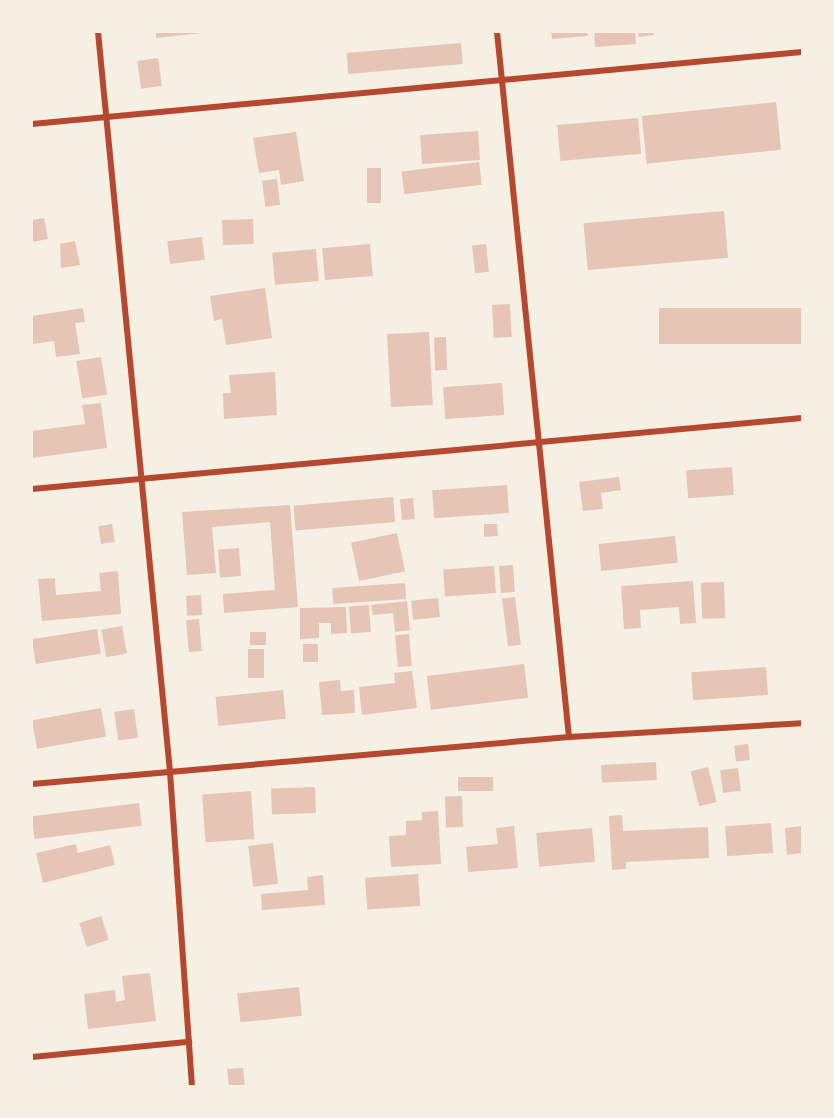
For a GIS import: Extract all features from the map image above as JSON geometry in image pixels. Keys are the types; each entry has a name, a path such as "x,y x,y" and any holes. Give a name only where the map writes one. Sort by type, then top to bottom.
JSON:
{"street":[{"path":"98,32 170,772 192,1086"},
{"path":"496,32 569,736"},
{"path":"32,124 802,52"},
{"path":"32,489 802,418"},
{"path":"32,784 569,736 802,723"},
{"path":"32,1057 189,1042"}],"building":[{"path":"156,32 201,32 202,33 156,38"},
{"path":"551,32 587,32 588,36 552,39"},
{"path":"594,32 635,32 636,44 595,47"},
{"path":"638,32 653,32 654,35 639,37"},
{"path":"461,43 463,64 348,74 346,53"},
{"path":"158,58 162,86 141,89 137,61"},
{"path":"776,102 781,150 647,164 642,116"},
{"path":"638,118 641,154 560,161 557,125"},
{"path":"478,131 480,160 422,164 420,135"},
{"path":"296,132 304,181 281,185 279,170 259,173 253,138"},
{"path":"479,162 482,185 404,194 402,172"},
{"path":"367,168 381,168 381,203 367,203"},
{"path":"277,179 280,205 265,207 262,181"},
{"path":"724,211 728,258 588,270 584,223"},
{"path":"44,218 48,239 32,242 32,220"},
{"path":"253,219 254,244 223,245 222,220"},
{"path":"202,237 205,260 170,264 167,241"},
{"path":"75,241 80,265 61,268 60,244"},
{"path":"370,244 373,276 325,280 322,248"},
{"path":"486,244 489,272 475,273 472,245"},
{"path":"316,249 319,281 275,285 272,253"},
{"path":"265,288 272,338 226,345 222,319 214,321 210,296"},
{"path":"510,304 512,337 494,338 492,305"},
{"path":"83,308 85,322 75,323 80,354 56,357 54,341 32,344 32,316"},
{"path":"659,308 802,308 802,344 659,344"},
{"path":"429,332 433,405 391,407 387,334"},
{"path":"434,337 446,337 447,370 435,370"},
{"path":"101,357 107,395 82,398 76,361"},
{"path":"275,372 277,415 224,419 223,393 231,393 229,375"},
{"path":"502,383 504,415 445,419 443,387"},
{"path":"101,403 107,448 32,458 32,431 85,424 82,405"},
{"path":"732,467 734,495 688,498 686,470"},
{"path":"619,477 621,490 601,493 603,509 583,511 579,482"},
{"path":"507,485 509,513 434,518 432,490"},
{"path":"393,497 395,522 296,531 293,506"},
{"path":"413,498 415,519 402,520 400,499"},
{"path":"290,505 298,607 224,613 223,594 275,590 270,522 212,527 216,573 187,575 182,512"},
{"path":"112,524 115,542 101,544 98,526"},
{"path":"484,524 497,524 498,536 484,537"},
{"path":"397,533 405,571 359,581 351,543"},
{"path":"675,536 678,563 601,571 598,544"},
{"path":"239,548 241,576 220,577 218,549"},
{"path":"513,565 515,592 501,593 499,566"},
{"path":"494,566 496,593 445,596 443,570"},
{"path":"118,571 121,614 42,621 38,579 55,578 56,595 101,591 99,573"},
{"path":"693,581 696,623 680,624 679,607 640,610 641,628 624,629 621,586"},
{"path":"724,582 725,618 702,619 701,583"},
{"path":"405,583 406,599 333,604 332,588"},
{"path":"201,595 202,615 187,616 186,596"},
{"path":"515,597 521,645 508,646 502,599"},
{"path":"438,598 440,617 413,620 411,601"},
{"path":"407,601 410,630 395,632 393,613 373,615 371,605"},
{"path":"369,605 371,632 351,633 349,606"},
{"path":"346,607 347,633 331,634 331,623 319,623 319,638 300,639 300,608"},
{"path":"199,619 202,651 189,652 186,620"},
{"path":"122,626 127,654 106,657 101,630"},
{"path":"97,629 101,654 36,664 32,639"},
{"path":"250,632 266,632 266,645 250,645"},
{"path":"409,634 412,666 398,667 395,635"},
{"path":"303,644 318,644 318,662 303,662"},
{"path":"248,649 264,649 264,678 248,678"},
{"path":"524,664 528,698 431,710 427,676"},
{"path":"766,667 768,695 693,700 691,672"},
{"path":"412,671 417,708 362,715 359,687 395,683 394,673"},
{"path":"340,680 341,691 354,690 355,713 322,715 319,682"},
{"path":"283,690 286,719 218,726 215,697"},
{"path":"101,708 106,737 37,749 32,720"},
{"path":"134,709 138,738 118,741 114,712"},
{"path":"748,744 750,760 736,762 734,746"},
{"path":"656,762 657,780 602,783 601,765"},
{"path":"708,767 717,802 699,806 691,771"},
{"path":"738,768 741,791 723,793 720,770"},
{"path":"458,777 493,777 493,791 458,791"},
{"path":"315,787 316,813 272,815 271,789"},
{"path":"251,791 254,839 205,842 202,794"},
{"path":"462,796 463,827 446,828 445,797"},
{"path":"139,803 142,826 35,839 32,816"},
{"path":"438,811 441,864 391,867 389,836 406,835 406,821 422,820 422,812"},
{"path":"622,815 623,831 708,827 709,858 626,862 626,869 612,870 609,816"},
{"path":"771,823 773,853 727,856 725,826"},
{"path":"514,826 518,868 468,872 466,847 498,844 496,828"},
{"path":"802,826 802,853 787,855 785,828"},
{"path":"592,828 595,862 539,867 536,833"},
{"path":"273,843 278,884 253,887 248,846"},
{"path":"76,844 78,853 110,845 115,865 43,883 36,853"},
{"path":"418,874 420,906 367,910 365,878"},
{"path":"323,875 325,905 262,910 261,894 308,890 307,877"},
{"path":"101,916 109,940 87,947 79,923"},
{"path":"150,973 156,1021 88,1029 84,994 115,990 116,1002 125,1000 122,976"},
{"path":"299,987 302,1016 240,1022 237,993"},
{"path":"243,1068 245,1086 229,1086 227,1069"}]}
